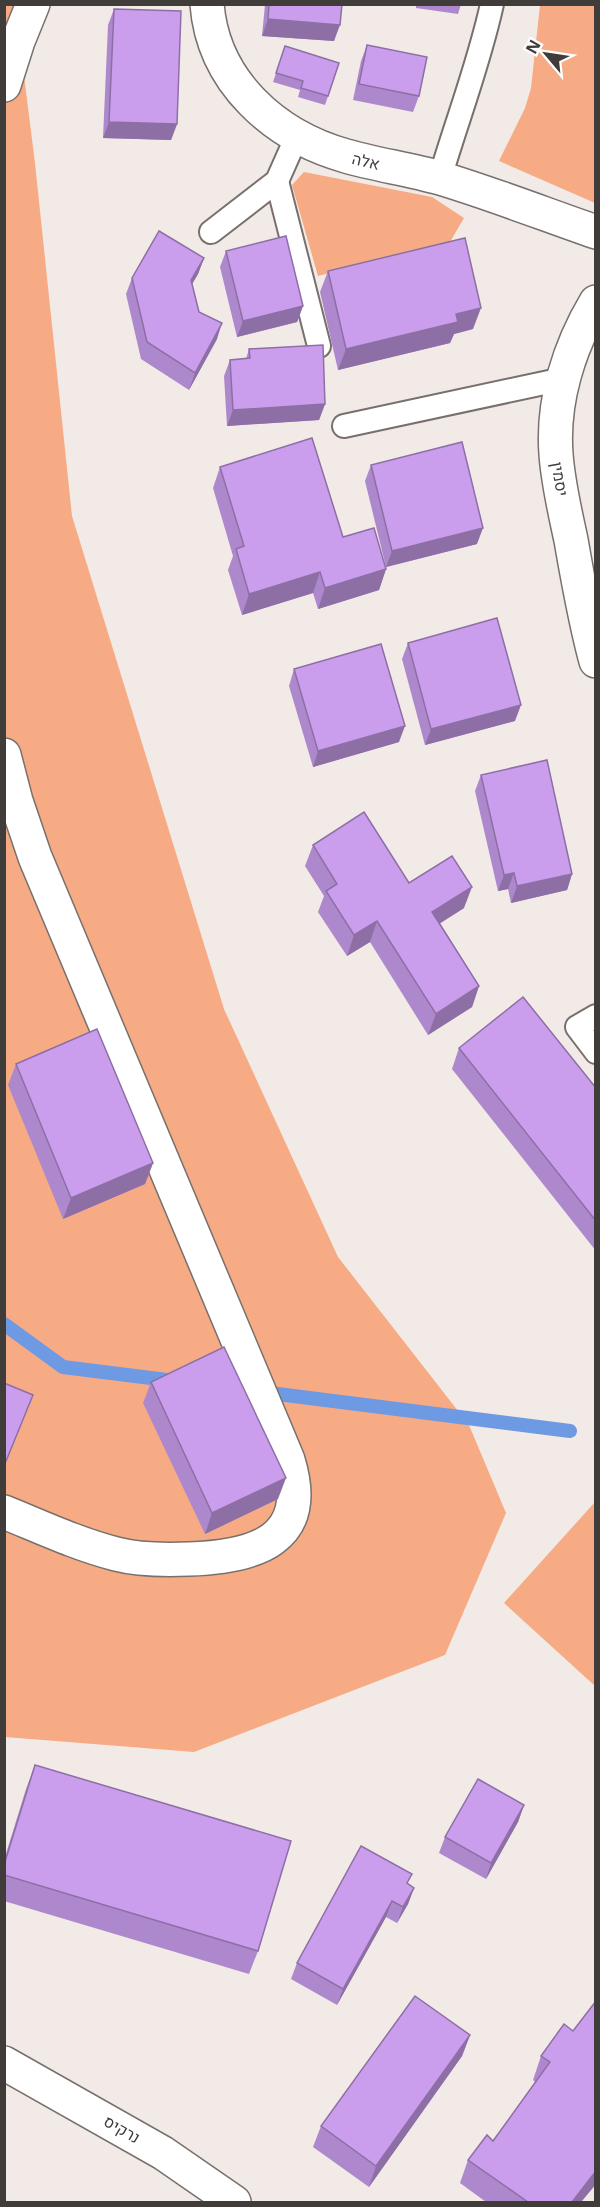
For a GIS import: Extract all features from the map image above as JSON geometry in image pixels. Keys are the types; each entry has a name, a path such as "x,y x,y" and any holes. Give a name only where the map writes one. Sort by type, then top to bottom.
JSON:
{"street":[{"name":"אלה","path":"207,4 218,51 233,81 254,106 280,127 344,156 440,178 596,232"},
{"path":"4,85 29,7"},
{"name":"יסמין","path":"596,302 581,328 563,380 555,429 558,475 586,622 596,661"},
{"path":"4,755 35,858 288,1460 293,1477 294,1493 289,1518 275,1537 244,1553 211,1558 165,1559 117,1554 67,1538 4,1512"},
{"name":"נרקיס","path":"4,2064 128,2133 234,2202"}],"lane":[{"path":"440,178 471,85 492,4"},
{"path":"211,232 277,181 297,136"},
{"path":"277,181 319,346"},
{"path":"344,426 563,380"},
{"path":"596,1017 577,1027 596,1053"}],"shaded area":[{"path":"15,4 35,163 72,516 224,1009 338,1257 469,1425 506,1513 445,1655 194,1752 5,1737 4,5"},
{"path":"540,5 595,5 595,203 499,161 525,108 531,88"},
{"path":"304,172 432,197 464,218 450,242 318,276 292,185"},
{"path":"595,1502 595,1686 504,1603"}],"building":[{"path":"269,4 342,4 340,25 268,19"},
{"path":"114,9 181,11 177,124 109,122"},
{"path":"367,45 427,57 419,96 359,84"},
{"path":"285,46 339,63 328,96 301,88 303,81 276,73"},
{"path":"159,231 204,258 191,280 199,312 222,323 195,373 147,342 132,278"},
{"path":"286,236 303,306 243,321 226,251"},
{"path":"465,238 481,308 456,314 458,322 346,349 328,271"},
{"path":"323,345 325,404 233,410 230,360 250,358 249,349"},
{"path":"312,438 343,537 374,528 386,569 325,588 320,572 249,594 236,549 244,546 220,467"},
{"path":"462,442 483,528 392,551 371,465"},
{"path":"497,618 521,705 431,729 408,643"},
{"path":"381,644 405,726 318,751 294,669"},
{"path":"547,760 572,874 517,886 514,873 504,875 481,775"},
{"path":"364,812 409,883 452,856 472,887 432,912 479,986 436,1014 377,921 354,935 326,891 337,884 313,845"},
{"path":"523,997 596,1088 596,1221 459,1048"},
{"path":"97,1029 153,1163 71,1198 16,1064"},
{"path":"224,1347 286,1478 212,1513 151,1382"},
{"path":"4,1383 33,1395 4,1466"},
{"path":"35,1765 291,1841 258,1951 4,1875 4,1865"},
{"path":"478,1779 524,1805 491,1863 445,1837"},
{"path":"361,1846 412,1874 407,1883 414,1888 403,1907 392,1901 343,1989 297,1963"},
{"path":"415,1996 470,2035 376,2166 321,2126"},
{"path":"596,2001 596,2171 572,2202 528,2202 468,2160 487,2135 493,2141 550,2062 541,2056 564,2024 573,2031"}],"waterway":[{"path":"4,1324 63,1367 175,1381"},
{"path":"262,1392 570,1431"}]}
